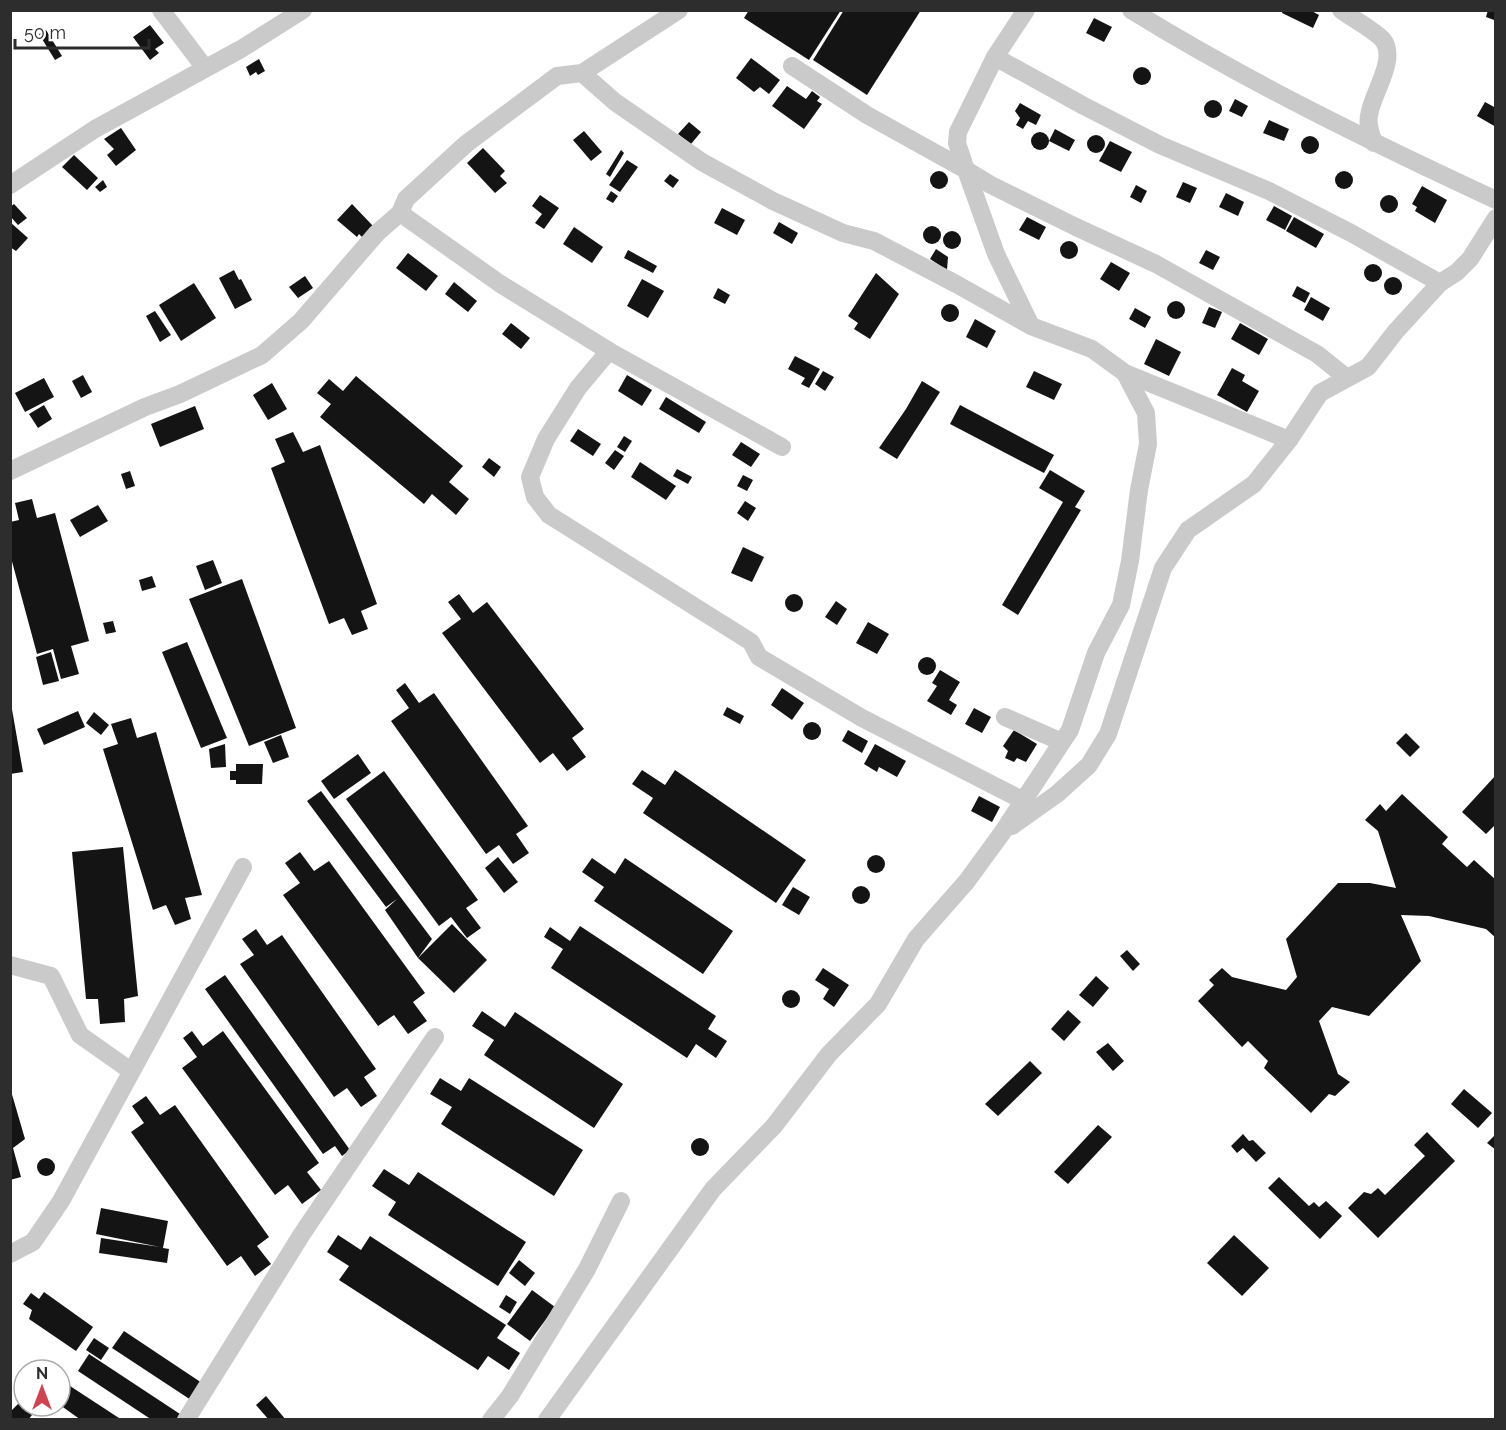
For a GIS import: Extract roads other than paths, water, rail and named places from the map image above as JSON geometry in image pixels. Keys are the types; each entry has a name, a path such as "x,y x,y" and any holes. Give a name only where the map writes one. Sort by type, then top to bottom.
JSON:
{"street":[{"path":"161,10 205,68"},
{"path":"10,471 262,355 301,321 377,233 400,213 406,198 466,144 557,76 582,73 679,10"},
{"path":"1026,10 995,57 958,132 957,143 996,254 1031,326"},
{"path":"1131,10 1196,50 1374,143 1496,200"},
{"path":"1341,10 1383,40 1388,53 1386,66 1369,115 1369,128 1374,143"},
{"path":"10,185 95,129 275,29 303,11"},
{"path":"995,57 1160,145 1269,191 1352,233 1440,283"},
{"path":"792,66 867,115 942,158 1012,196 1176,275 1317,354 1347,378"},
{"path":"582,73 615,102 702,162 773,201 843,233 874,241 1031,326 1092,349 1125,373 1289,440"},
{"path":"400,213 499,283 609,351 782,447"},
{"path":"1002,832 1057,794 1089,765 1108,734 1163,568 1188,530 1254,484 1289,440 1320,393 1368,367 1396,331 1440,283 1457,272 1470,259 1496,218"},
{"path":"609,351 578,388 553,428 530,477 535,497 549,515 751,642 759,657 862,718 1024,801"},
{"path":"547,1419 713,1189 774,1126 829,1054 878,1004 916,939 967,881 1024,801 1070,730 1096,653 1121,605 1130,561 1139,490 1148,444 1146,413 1125,373"},
{"path":"1005,717 1062,742"},
{"path":"10,1254 33,1242 61,1201 243,867"},
{"path":"10,965 51,976 80,1035 131,1071"},
{"path":"186,1419 302,1234 435,1037"},
{"path":"491,1419 510,1396 582,1277 621,1201"}]}
